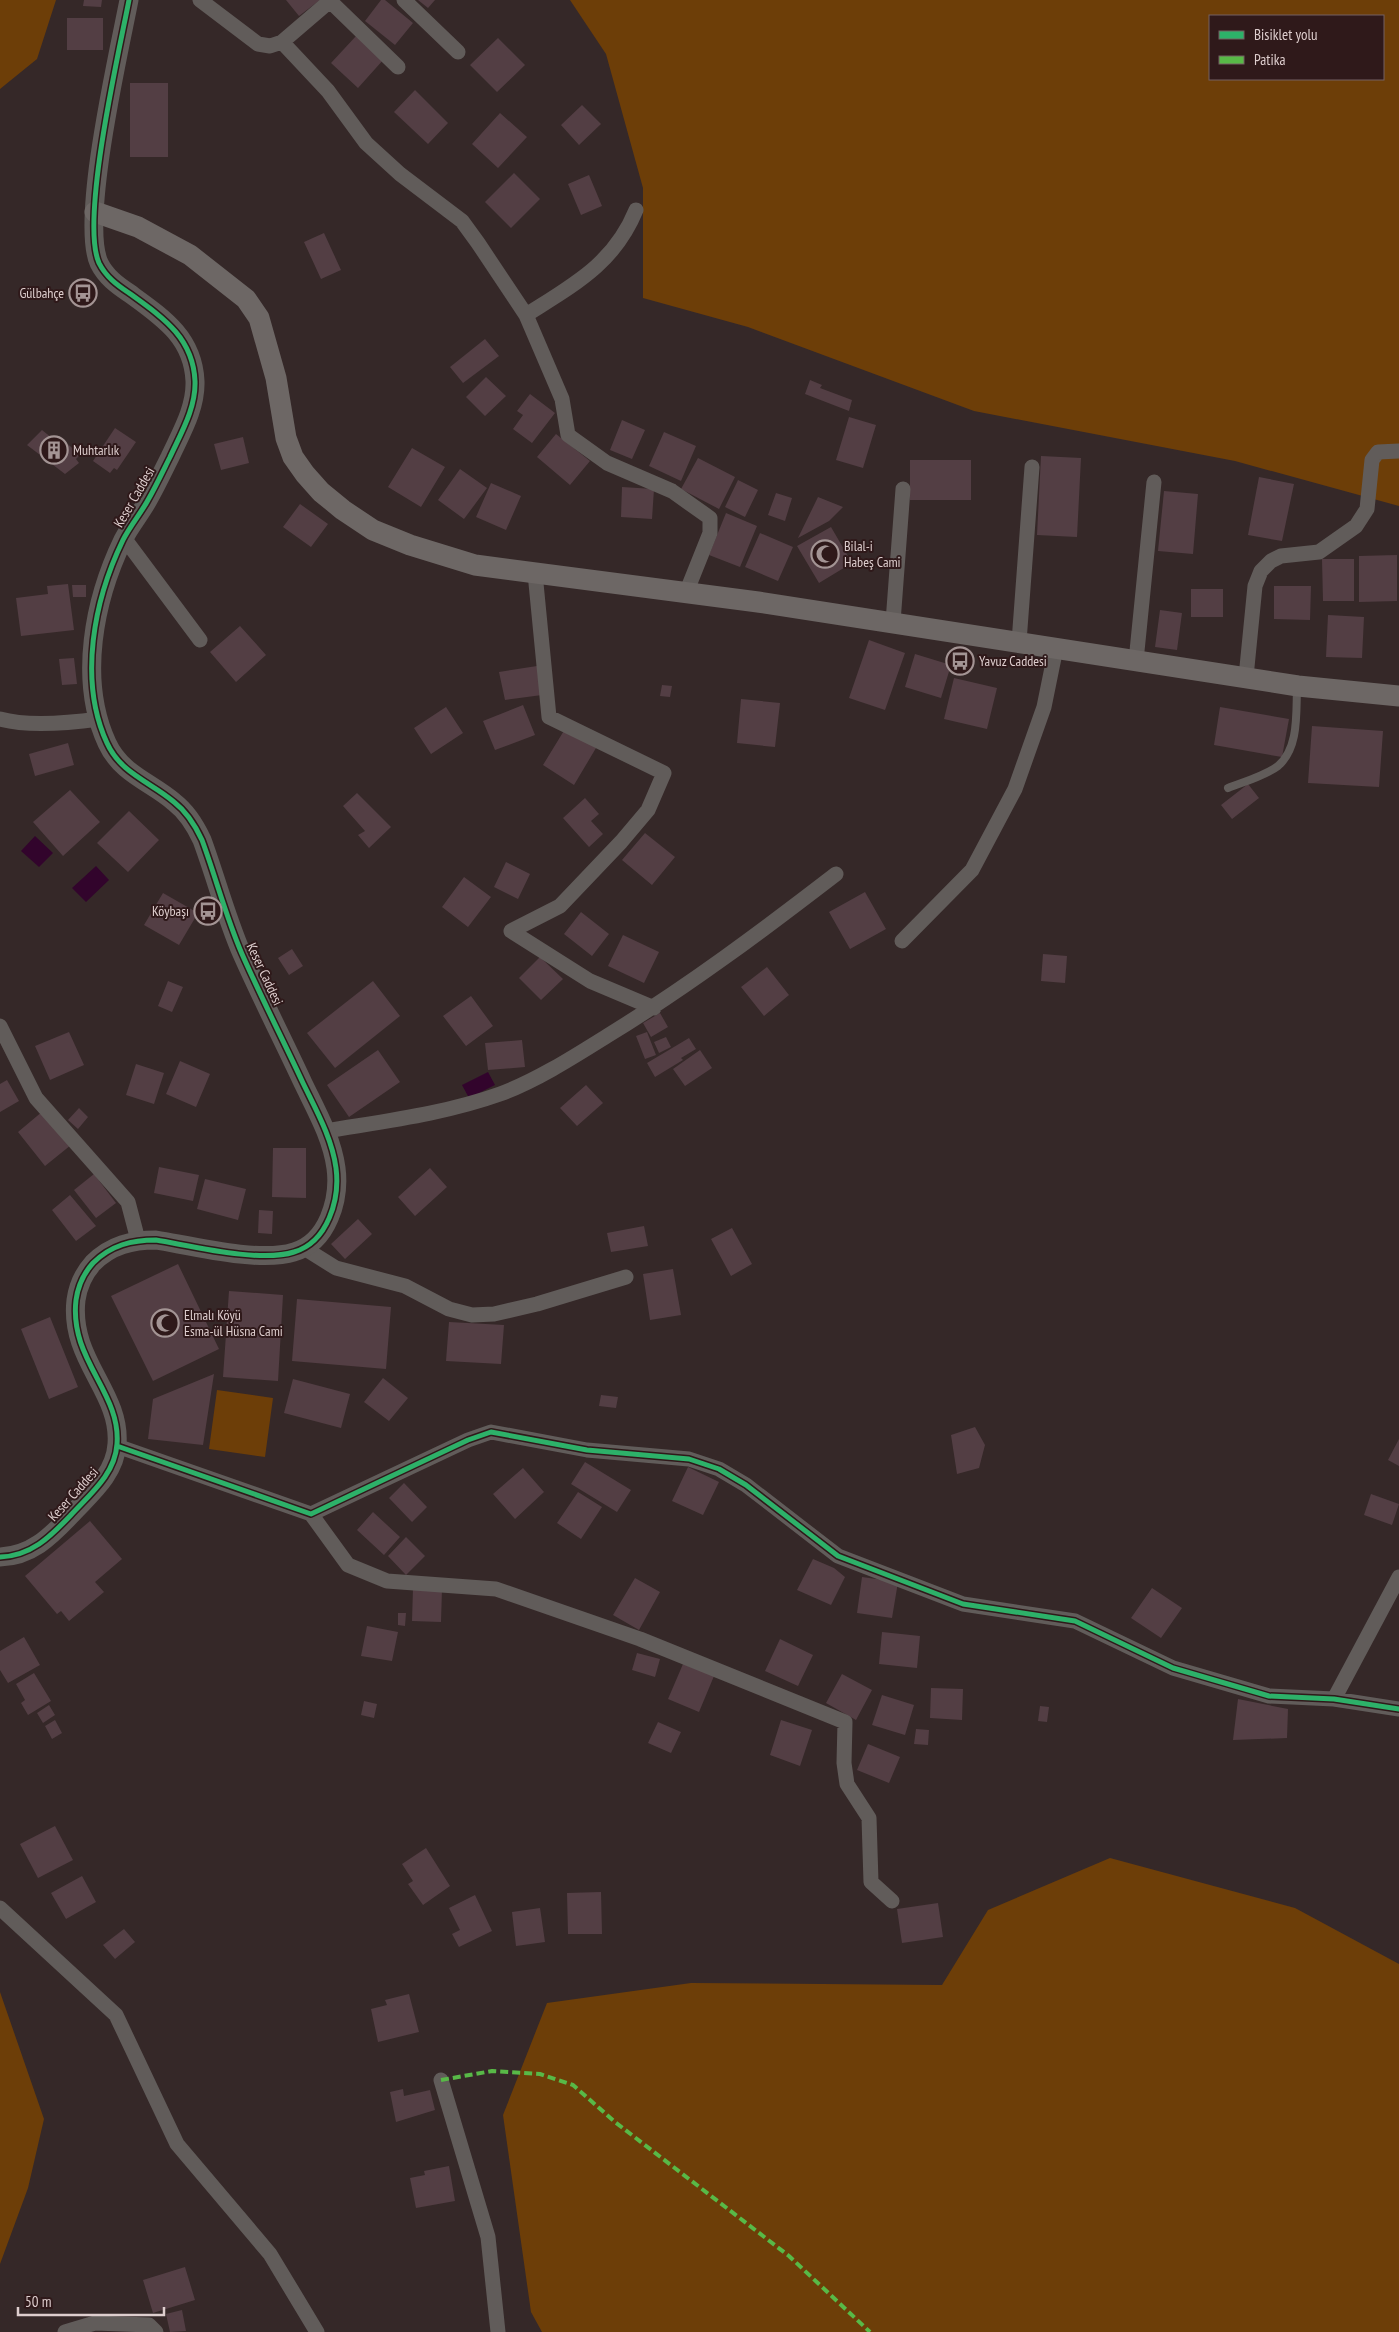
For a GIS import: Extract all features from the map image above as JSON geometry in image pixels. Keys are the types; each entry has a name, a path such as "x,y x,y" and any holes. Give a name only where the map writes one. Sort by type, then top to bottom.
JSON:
{"main road":[{"path":"95,212 138,227 190,255 246,300 259,318 276,378 286,438 293,457 320,492 373,530 410,545 475,565 893,622 1298,686 1399,696"}],"street":[{"name":"Keser Caddesi","path":"0,1557 14,1556 29,1551 51,1536 102,1482 114,1458 117,1446 117,1430 113,1413 84,1355 79,1340 75,1308 77,1292 89,1268 99,1257 113,1248 138,1240 156,1240 261,1255 293,1253 314,1241 325,1228 335,1198 336,1167 326,1131 242,953 202,840 193,822 172,800 138,779 122,766 107,743 99,719 92,677 95,629 100,606 124,538 149,498 185,426 195,384 194,370 184,341 163,318 111,280 104,272 94,248 97,183 113,82 129,0"},
{"path":"200,0 258,44 270,46 282,42 330,0 398,67"},
{"path":"404,0 458,52"},
{"path":"282,42 328,91 366,143 400,174 462,221 526,315 562,399 568,435 607,463 672,491 710,518 710,533 686,593"},
{"path":"526,315 580,281 603,260 628,231 636,210"},
{"path":"1246,677 1255,586 1261,571 1271,561 1281,556 1319,552 1356,526 1367,509 1372,460 1378,452 1399,451"},
{"path":"1019,642 1032,467"},
{"path":"1136,661 1154,482"},
{"path":"893,622 904,489"},
{"path":"124,538 200,640"},
{"path":"535,572 549,717 664,773 648,810 621,842 560,906 510,931 590,981 654,1008"},
{"path":"902,941 972,870 1015,789 1044,707 1056,648"},
{"path":"0,719 18,722 68,723 99,719"},
{"path":"326,1131 460,1108 503,1093 571,1059 654,1008 733,953 836,874"},
{"path":"0,1026 36,1098 128,1202 138,1240"},
{"path":"304,1248 336,1268 406,1286 449,1310 472,1315 494,1314 537,1304 626,1277"},
{"path":"312,1514 468,1440 491,1432 587,1450 689,1459 719,1469 746,1485 838,1556 963,1604 1075,1621 1173,1668 1269,1696 1334,1699 1399,1709"},
{"path":"117,1446 312,1514 348,1565 387,1581 496,1589 640,1639 845,1722 844,1763 847,1784 869,1818 871,1882 892,1901"},
{"path":"1334,1699 1399,1577"},
{"path":"0,1908 116,2015 177,2144 270,2254 317,2332"},
{"path":"441,2080 488,2237 498,2332"},
{"path":"65,2332 94,2323 149,2325 156,2332"}],"lane":[{"path":"1228,788 1276,767 1285,758 1291,748 1294,733 1298,686"}],"shaded area":[{"path":"0,0 56,0 37,59 0,89"},
{"path":"570,0 1399,0 1399,506 1235,461 974,411 748,327 643,298 643,188 606,54"},
{"path":"35,836 53,853 39,867 21,851"},
{"path":"96,866 109,880 86,902 72,888"},
{"path":"488,1072 495,1085 469,1098 462,1085"},
{"path":"217,1390 273,1398 265,1457 209,1449"},
{"path":"1110,1858 1295,1908 1399,1964 1399,2332 542,2332 531,2312 503,2115 547,2003 691,1983 942,1985 988,1910"},
{"path":"0,1992 44,2119 28,2188 0,2264"}],"building":[{"path":"84,0 102,0 101,7 83,6"},
{"path":"286,0 320,0 299,16"},
{"path":"381,0 385,0 413,23 395,45 365,21"},
{"path":"418,0 435,0 428,8"},
{"path":"67,18 103,18 103,50 67,50"},
{"path":"357,35 384,59 358,88 331,63"},
{"path":"498,38 525,65 497,92 470,65"},
{"path":"130,83 168,83 168,157 130,157"},
{"path":"415,90 448,123 428,144 394,112"},
{"path":"582,105 601,124 579,145 561,125"},
{"path":"500,113 527,137 498,168 472,144"},
{"path":"514,173 540,199 511,228 485,202"},
{"path":"589,175 602,206 581,215 568,184"},
{"path":"324,233 341,270 321,279 304,242"},
{"path":"485,339 499,356 463,383 450,367"},
{"path":"486,377 506,396 485,416 466,397"},
{"path":"810,380 822,385 820,388 852,400 849,411 805,394"},
{"path":"530,394 555,413 532,443 513,429 523,415 517,411"},
{"path":"849,417 876,425 863,468 836,460"},
{"path":"622,420 645,430 632,459 610,450"},
{"path":"115,428 136,442 117,470 114,468 110,473 93,461"},
{"name":"Muhtarlık","path":"42,430 57,442 61,438 80,455 76,459 79,463 65,474 27,445"},
{"path":"664,432 696,446 681,481 649,466"},
{"path":"556,434 590,461 570,485 537,457"},
{"path":"243,437 249,463 221,470 214,444"},
{"path":"412,448 445,467 421,507 388,487"},
{"path":"1041,456 1081,458 1077,537 1037,535"},
{"path":"698,458 735,477 719,509 681,489"},
{"path":"910,460 971,460 971,500 910,500"},
{"path":"460,469 487,488 464,519 438,500"},
{"path":"1259,477 1294,484 1282,541 1248,535"},
{"path":"738,480 758,490 745,517 725,507"},
{"path":"491,483 521,496 506,530 476,517"},
{"path":"622,487 654,489 652,519 621,517"},
{"path":"1164,491 1198,494 1193,554 1158,551"},
{"path":"776,493 792,498 785,521 768,515"},
{"path":"818,497 843,507 829,521 798,538"},
{"path":"300,504 328,524 311,547 283,527"},
{"path":"726,513 757,526 740,567 709,555"},
{"name":"Bilal-i Habeş Cami","path":"831,527 852,563 819,583 797,546"},
{"path":"760,533 793,547 778,581 745,567"},
{"path":"1397,555 1397,601 1359,602 1359,556"},
{"path":"1322,559 1354,559 1354,601 1323,601"},
{"path":"68,584 74,630 21,636 16,598 48,594 47,586"},
{"path":"72,585 86,585 86,597 73,597"},
{"path":"1274,586 1311,586 1310,620 1274,619"},
{"path":"1191,589 1223,589 1223,617 1191,617"},
{"path":"1160,610 1182,613 1177,650 1155,647"},
{"path":"1328,615 1364,617 1362,658 1326,657"},
{"path":"240,626 266,655 236,682 210,652"},
{"path":"869,640 905,653 885,710 849,698"},
{"path":"915,654 951,665 941,698 905,687"},
{"path":"74,658 77,684 62,685 59,659"},
{"path":"537,666 542,695 505,700 499,672"},
{"path":"954,678 997,688 987,729 944,719"},
{"path":"662,685 672,686 670,697 660,696"},
{"path":"741,699 780,703 775,747 737,743"},
{"path":"523,705 535,735 495,750 483,721"},
{"path":"446,707 463,733 431,754 414,728"},
{"path":"1220,707 1289,719 1282,757 1214,745"},
{"path":"1312,726 1383,731 1379,787 1308,783"},
{"path":"565,729 596,748 574,785 543,765"},
{"path":"68,743 74,765 35,776 29,754"},
{"path":"1248,784 1259,798 1232,819 1221,805"},
{"path":"70,790 100,822 63,856 33,822"},
{"path":"357,793 391,827 369,848 358,835 365,831 343,806"},
{"path":"585,798 599,814 591,821 603,834 589,847 563,818"},
{"path":"129,811 159,840 128,872 97,843"},
{"path":"645,833 675,857 652,885 622,860"},
{"path":"506,862 530,874 518,899 494,887"},
{"path":"464,877 491,897 468,927 442,907"},
{"path":"865,892 886,929 850,949 829,912"},
{"path":"163,893 198,913 179,945 144,925"},
{"path":"581,912 609,934 592,956 564,934"},
{"path":"623,935 659,952 644,983 608,966"},
{"path":"292,949 303,966 289,975 278,958"},
{"path":"1043,954 1067,956 1065,983 1041,981"},
{"path":"540,957 563,979 541,1000 519,978"},
{"path":"767,967 789,995 764,1016 741,987"},
{"path":"168,981 183,987 172,1012 158,1006"},
{"path":"373,981 400,1016 335,1068 307,1033"},
{"path":"471,996 493,1026 466,1046 443,1016"},
{"path":"660,1013 668,1027 651,1037 643,1023"},
{"path":"69,1032 84,1065 50,1080 35,1046"},
{"path":"647,1032 656,1055 645,1059 636,1036"},
{"path":"666,1037 671,1047 659,1053 654,1042"},
{"path":"689,1038 696,1049 681,1058 683,1060 655,1077 647,1063"},
{"path":"522,1040 525,1067 488,1070 485,1043"},
{"path":"378,1050 400,1082 349,1117 327,1085"},
{"path":"700,1050 712,1068 685,1086 673,1069"},
{"path":"180,1061 210,1074 196,1107 166,1094"},
{"path":"136,1064 164,1073 154,1104 126,1095"},
{"path":"7,1080 19,1101 0,1112 0,1084"},
{"path":"586,1085 603,1103 577,1126 560,1108"},
{"path":"79,1108 88,1117 78,1129 68,1120"},
{"path":"43,1111 71,1145 45,1166 18,1132"},
{"path":"273,1148 306,1148 306,1198 272,1197"},
{"path":"159,1167 199,1175 193,1201 154,1193"},
{"path":"430,1168 447,1187 415,1216 398,1197"},
{"path":"94,1174 116,1203 96,1218 74,1190"},
{"path":"205,1179 246,1189 238,1220 197,1209"},
{"path":"70,1195 96,1226 76,1241 52,1210"},
{"path":"259,1210 273,1211 272,1234 258,1233"},
{"path":"358,1219 372,1234 345,1259 331,1244"},
{"path":"644,1226 648,1246 611,1252 607,1233"},
{"path":"732,1228 752,1264 731,1276 711,1239"},
{"name":"Elmalı Köyü Esma-ül Hüsna Cami","path":"178,1264 219,1349 153,1381 111,1296"},
{"path":"673,1269 681,1315 650,1320 643,1274"},
{"path":"229,1291 283,1295 278,1381 223,1377"},
{"path":"297,1299 391,1307 386,1369 292,1361"},
{"path":"50,1317 78,1387 49,1399 21,1329"},
{"path":"449,1322 504,1325 501,1364 446,1361"},
{"path":"214,1374 203,1445 148,1439 153,1399"},
{"path":"383,1378 408,1398 389,1421 364,1402"},
{"path":"293,1379 350,1394 341,1428 284,1413"},
{"path":"601,1395 618,1397 616,1408 599,1406"},
{"path":"975,1427 985,1445 979,1468 957,1474 951,1435"},
{"path":"1399,1439 1399,1466 1388,1460"},
{"path":"585,1462 631,1490 617,1512 571,1484"},
{"path":"688,1467 719,1482 703,1515 672,1501"},
{"path":"523,1468 544,1492 515,1519 493,1494"},
{"path":"404,1483 427,1507 412,1522 389,1498"},
{"path":"578,1492 602,1507 581,1539 557,1523"},
{"path":"1371,1494 1399,1504 1392,1525 1364,1515"},
{"path":"373,1512 400,1537 384,1555 357,1530"},
{"path":"90,1521 122,1559 95,1582 104,1592 69,1621 61,1611 57,1614 25,1576"},
{"path":"406,1537 425,1556 406,1575 388,1556"},
{"path":"813,1559 834,1568 845,1577 831,1605 797,1590"},
{"path":"862,1577 898,1582 892,1618 857,1613"},
{"path":"635,1578 660,1592 639,1630 613,1615"},
{"path":"413,1588 442,1589 441,1622 412,1621"},
{"path":"1152,1588 1182,1608 1161,1638 1131,1618"},
{"path":"398,1613 406,1613 405,1626 398,1625"},
{"path":"367,1626 398,1632 392,1661 361,1656"},
{"path":"882,1632 920,1636 917,1668 879,1664"},
{"path":"24,1637 40,1665 8,1683 0,1670 0,1651"},
{"path":"780,1639 813,1655 798,1686 765,1671"},
{"path":"637,1653 660,1659 655,1677 632,1670"},
{"path":"683,1664 714,1676 699,1712 668,1699"},
{"path":"34,1673 51,1701 28,1715 21,1703 25,1700 16,1684"},
{"path":"842,1674 872,1690 856,1720 826,1703"},
{"path":"931,1688 963,1689 962,1720 930,1718"},
{"path":"882,1695 914,1705 905,1735 872,1725"},
{"path":"1238,1699 1288,1709 1287,1738 1233,1740"},
{"path":"364,1701 377,1704 374,1718 361,1715"},
{"path":"49,1705 55,1715 43,1723 37,1713"},
{"path":"1040,1706 1049,1707 1047,1722 1038,1721"},
{"path":"55,1720 62,1733 52,1739 45,1726"},
{"path":"781,1720 812,1730 800,1766 770,1755"},
{"path":"658,1722 681,1732 671,1753 648,1743"},
{"path":"916,1729 929,1730 928,1745 914,1744"},
{"path":"868,1744 900,1757 889,1783 857,1770"},
{"path":"55,1826 73,1860 38,1878 20,1844"},
{"path":"426,1848 450,1886 423,1905 408,1884 413,1881 402,1864"},
{"path":"82,1876 96,1902 66,1919 51,1893"},
{"path":"601,1892 602,1934 568,1934 567,1893"},
{"path":"475,1895 492,1931 459,1947 452,1934 460,1930 449,1908"},
{"path":"938,1903 943,1937 902,1943 897,1909"},
{"path":"540,1908 545,1942 516,1946 512,1912"},
{"path":"124,1929 135,1942 115,1959 103,1945"},
{"path":"409,1994 419,2032 378,2042 371,2009 387,2005 385,2000"},
{"path":"403,2089 404,2096 430,2090 435,2110 396,2122 390,2092"},
{"path":"449,2166 455,2201 416,2208 410,2178 425,2175 424,2171"},
{"path":"185,2267 195,2300 153,2313 143,2280"},
{"path":"182,2310 186,2331 170,2332 166,2314"}],"marked path":[{"path":"441,2080 492,2071 540,2074 573,2085 615,2122 789,2256 870,2332"}],"cycle path":[{"path":"0,1557 11,1556 30,1549 55,1531 100,1484 115,1455 117,1444 116,1425 104,1391 80,1340 76,1321 78,1290 84,1275 93,1263 107,1252 122,1245 147,1240 245,1255 280,1255 294,1252 306,1247 323,1229 329,1218 336,1193 336,1168 327,1135 242,954 202,840 190,819 179,806 128,770 113,754 98,719 93,693 93,640 104,588 123,540 151,495 183,430 195,391 193,366 182,340 164,320 108,277 99,263 94,241 94,211 103,135 129,0"},
{"path":"117,1446 311,1514 468,1440 491,1432 587,1450 689,1459 719,1469 746,1485 838,1556 963,1604 1075,1621 1173,1668 1269,1696 1334,1699 1399,1709"}],"place":[{"name":"Gülbahçe","path":"83,293"},
{"name":"Muhtarlık","path":"54,450"},
{"name":"Bilal-i Habeş Cami","path":"825,554"},
{"name":"Yavuz Caddesi","path":"960,661"},
{"name":"Köybaşı","path":"208,911"},
{"name":"Elmalı Köyü Esma-ül Hüsna Cami","path":"165,1323"}]}
